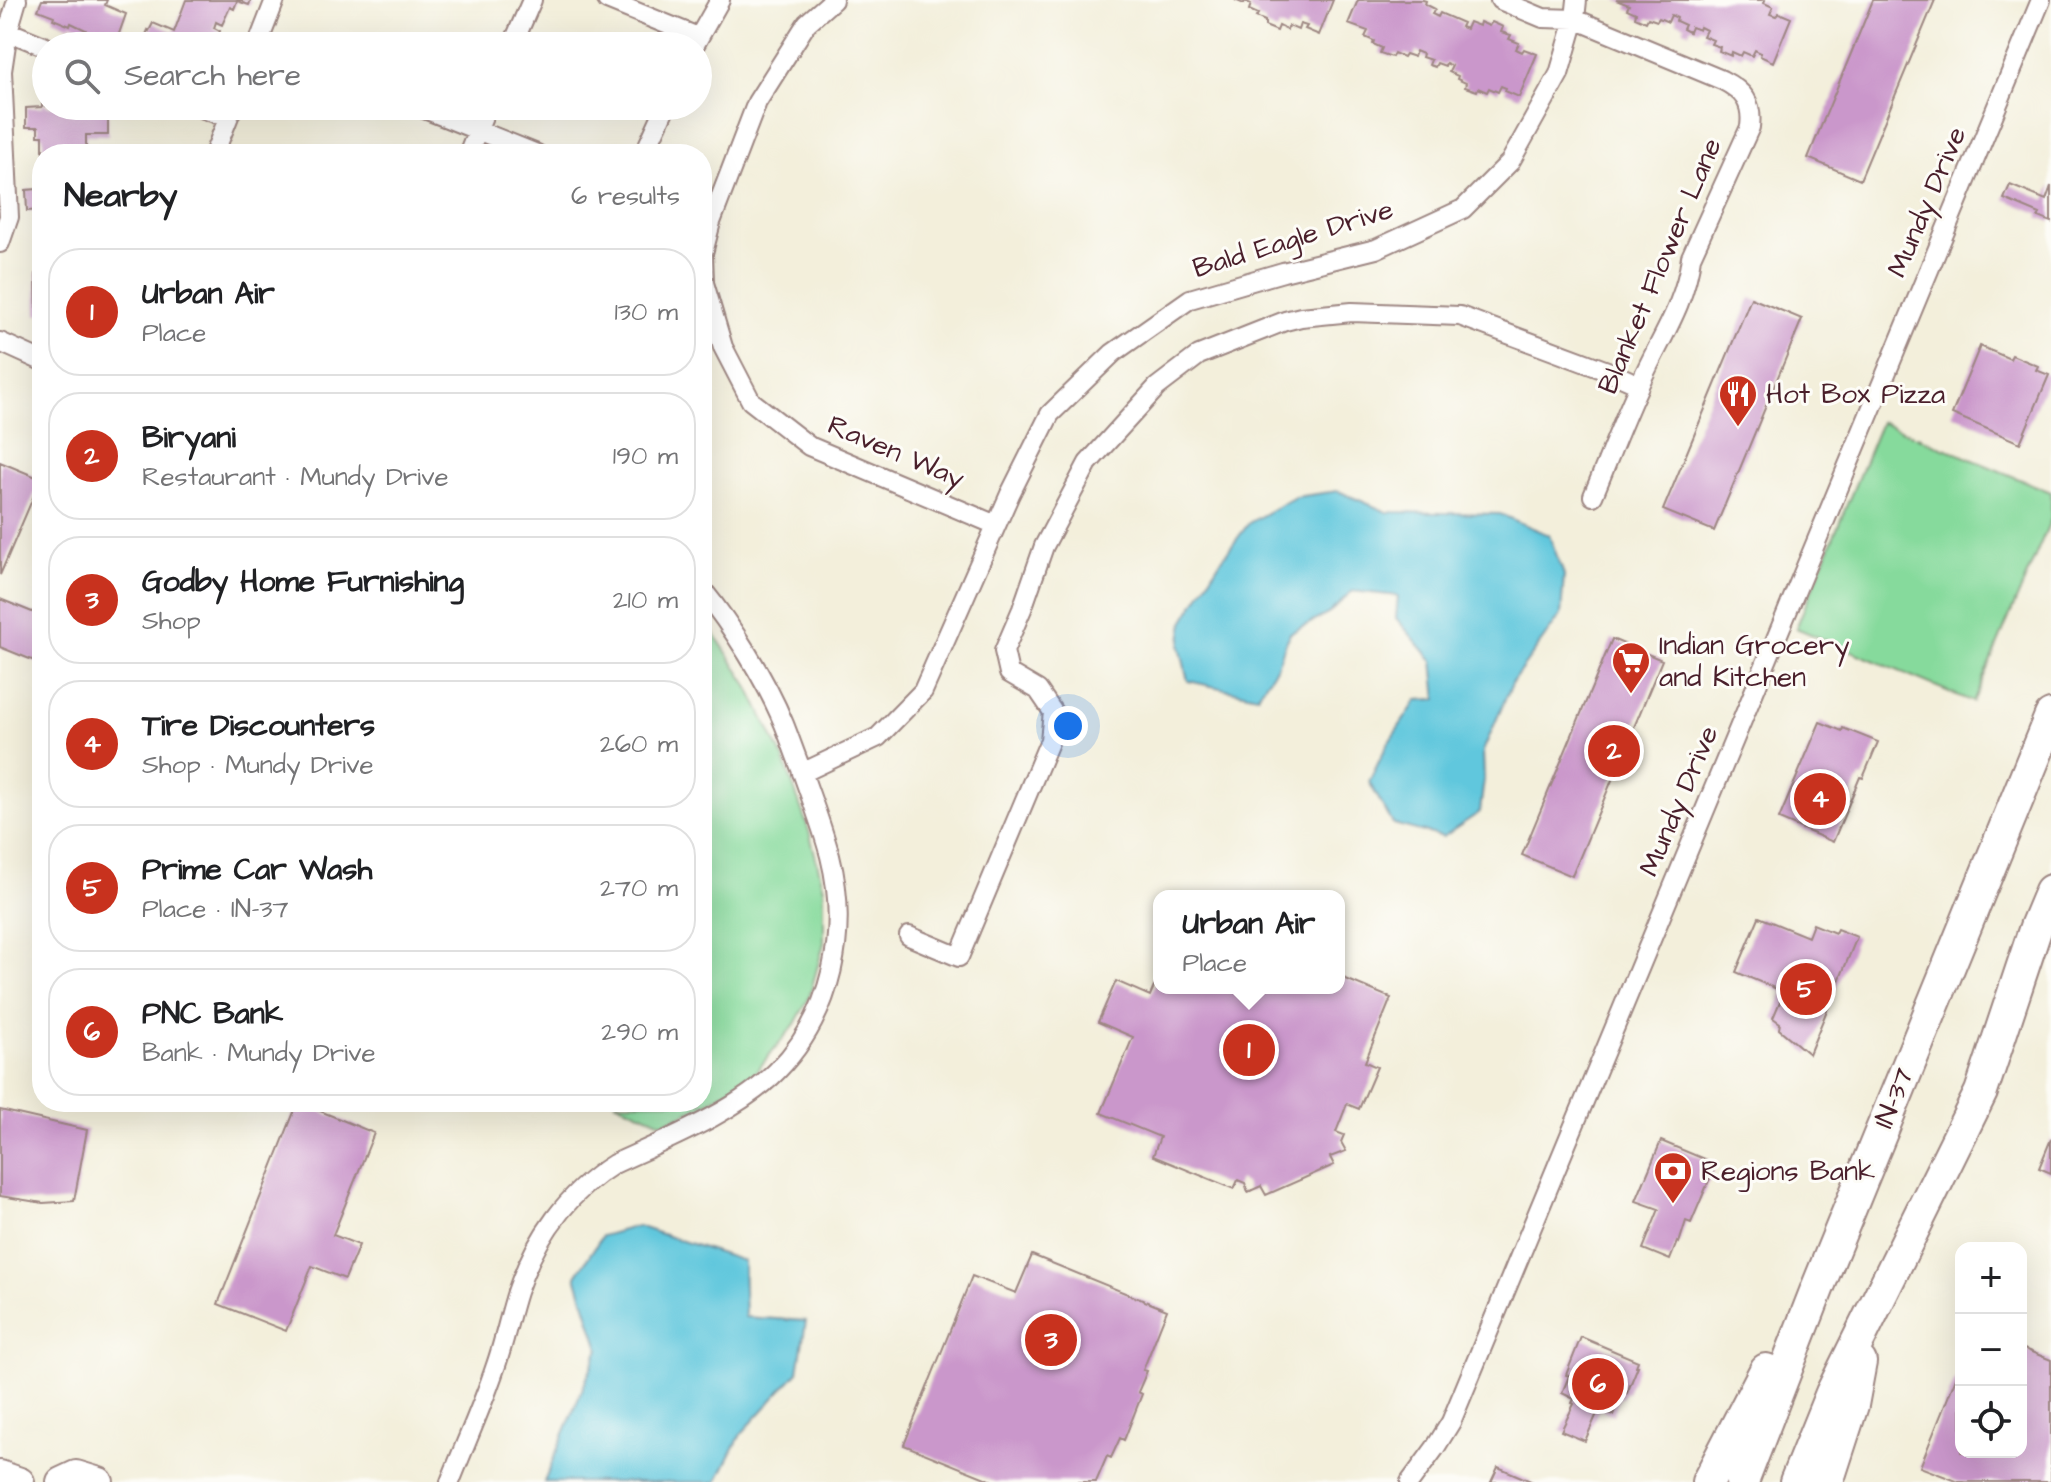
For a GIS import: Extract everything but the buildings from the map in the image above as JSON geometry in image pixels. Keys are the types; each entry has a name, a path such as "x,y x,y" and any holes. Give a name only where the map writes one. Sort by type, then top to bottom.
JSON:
{"highway":[{"name":"IN-37","path":"1742,1482 1817,1289 2051,716"},
{"path":"1796,1482 1832,1393 1981,1092 2051,891"},
{"path":"1708,1482 1780,1344 1817,1289"},
{"path":"1827,1482 1852,1405 1869,1320"}],"main road":[{"path":"0,1475 20,1482"},
{"path":"61,1482 76,1475 99,1482"}],"street":[{"path":"0,243 9,217 2,71 4,30 17,0"},
{"path":"266,32 275,0"},
{"path":"518,32 532,0"},
{"path":"607,0 676,32"},
{"path":"701,32 720,0"},
{"name":"Raven Way","path":"712,219 757,102 807,23 833,0"},
{"path":"1500,0 1543,18 1576,9"},
{"name":"Mundy Drive","path":"1410,1482 1451,1422 2041,0"},
{"name":"Bald Eagle Drive","path":"802,773 878,737 923,691 1010,494 1050,414 1113,353 1190,299 1376,249 1463,209 1510,162 1559,74 1576,9"},
{"name":"Blanket Flower Lane","path":"1576,9 1734,86 1743,94 1751,115 1750,127 1691,257 1689,275 1672,322 1639,385 1593,496"},
{"path":"4,30 32,41"},
{"path":"218,144 228,120"},
{"path":"451,120 511,144"},
{"path":"472,144 481,120"},
{"path":"649,144 660,120"},
{"name":"Raven Way","path":"712,310 723,347 751,401 809,446 996,525"},
{"path":"909,936 959,957 1050,740 1053,712 1038,690 1009,673 1004,651 1044,546 1088,463 1157,387 1199,355 1301,317 1352,312 1460,316 1639,385"},
{"path":"0,342 32,356"},
{"path":"450,1482 494,1372 525,1272 539,1242 561,1210 584,1186 614,1164 709,1118 750,1094 777,1071 815,1018 832,973 837,947 838,907 831,859 815,806 769,692 712,603"}],"green space":[{"path":"1881,422 2051,492 2051,519 1973,702 1796,628"},
{"path":"712,630 747,684 784,760 809,831 824,889 824,943 809,998 795,1024 754,1074 712,1100"},
{"path":"638,1112 689,1112 663,1123"}],"water":[{"path":"1338,491 1387,512 1500,514 1549,535 1564,575 1561,615 1513,681 1483,751 1480,812 1443,837 1393,824 1369,782 1387,745 1417,700 1437,699 1433,661 1396,618 1398,596 1352,591 1328,614 1290,633 1276,668 1257,696 1188,681 1180,646 1184,622 1219,563 1249,523 1295,497"},
{"path":"637,1226 743,1261 745,1317 806,1321 798,1372 741,1434 717,1482 544,1482 599,1349 576,1276 602,1236"}],"place":[{"name":"Hot Box Pizza","path":"1738,428"},
{"name":"Indian Grocery and Kitchen","path":"1631,695"},
{"name":"Biryani","path":"1614,751"},
{"name":"Tire Discounters","path":"1820,799"},
{"name":"Prime Car Wash","path":"1806,989"},
{"name":"Urban Air","path":"1249,1050"},
{"name":"Regions Bank","path":"1673,1205"},
{"name":"Godby Home Furnishing","path":"1051,1340"},
{"name":"PNC Bank","path":"1598,1384"}]}
